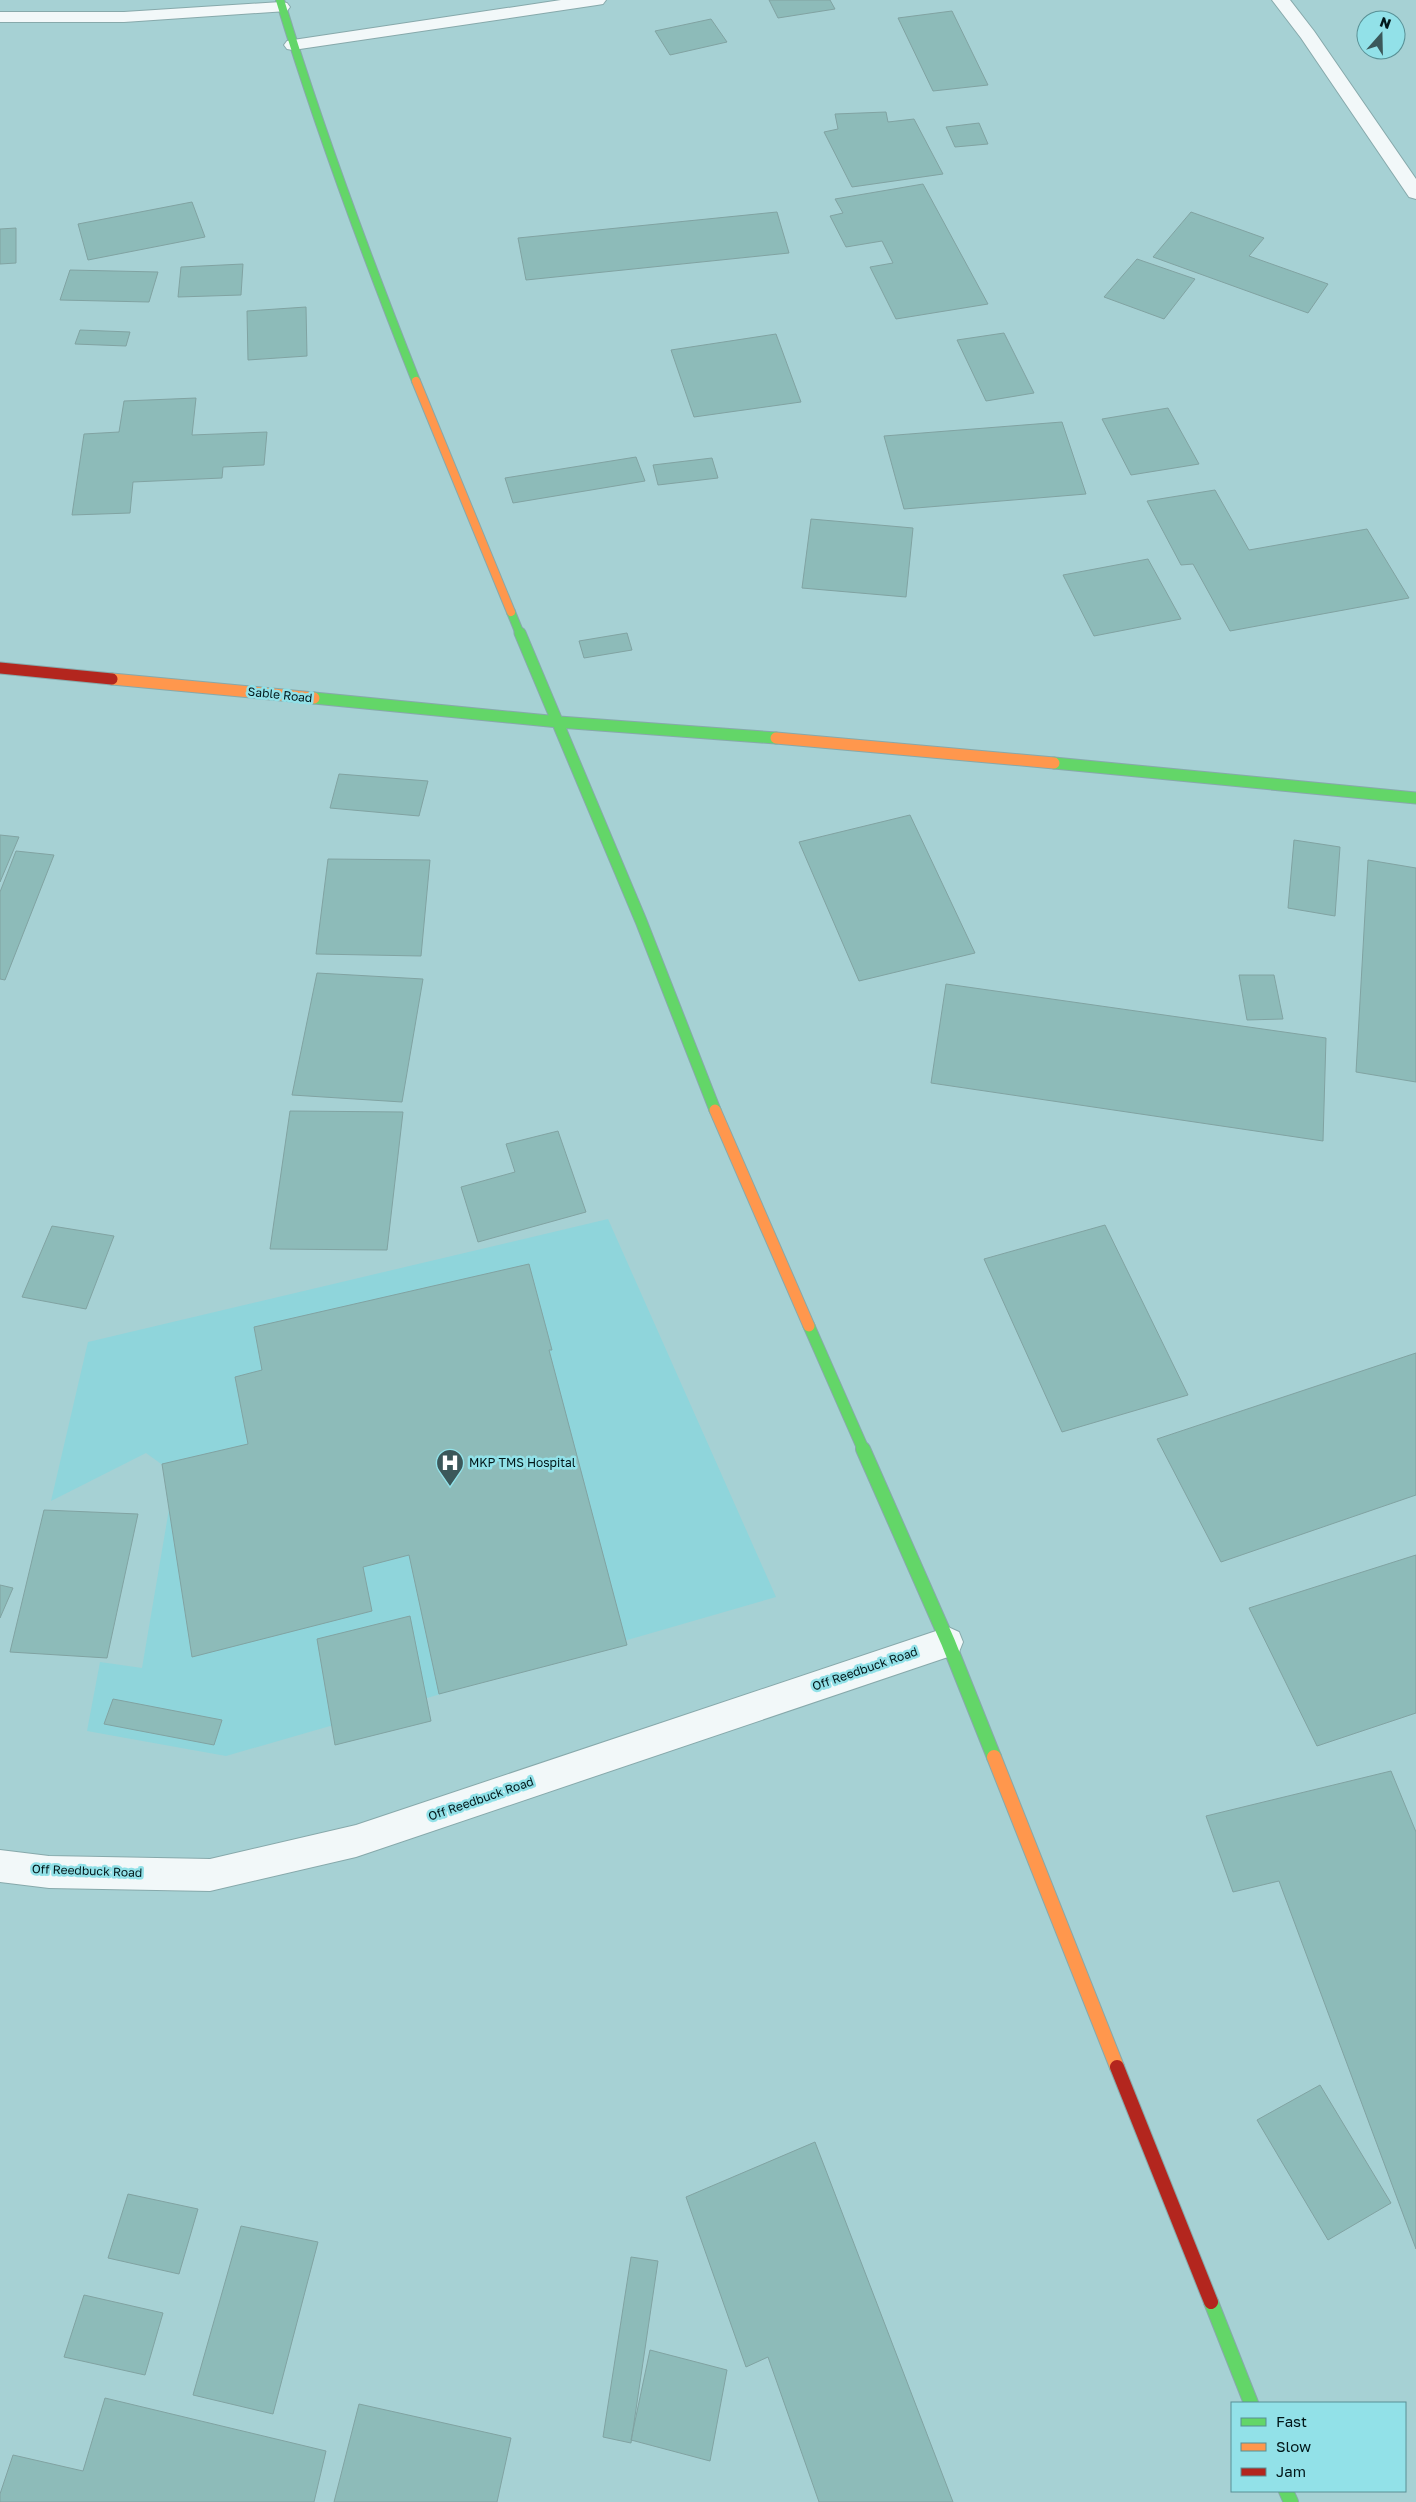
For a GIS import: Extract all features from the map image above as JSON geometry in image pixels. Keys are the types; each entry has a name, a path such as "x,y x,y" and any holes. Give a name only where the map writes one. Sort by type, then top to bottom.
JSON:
{"street":[{"path":"293,45 597,0"},
{"path":"1281,0 1308,35 1416,193"},
{"path":"0,17 124,17 281,3 293,45 369,264 445,452 559,722 731,1150 948,1642 1251,2402"},
{"name":"Sable Road","path":"0,668 559,722 860,744 1416,798"},
{"name":"Off Reedbuck Road","path":"0,1866 49,1872 210,1875 356,1841 948,1642"}],"shaded area":[{"name":"MKP TMS Hospital","path":"608,1219 776,1597 226,1756 87,1731 100,1662 142,1668 175,1474 146,1453 51,1501 88,1342"}],"building":[{"path":"769,0 830,0 835,9 778,18"},
{"path":"952,11 988,85 933,91 898,18"},
{"path":"711,19 727,42 670,55 655,31"},
{"path":"886,112 888,122 914,119 943,174 852,187 824,132 838,129 835,114"},
{"path":"979,123 988,144 955,147 946,127"},
{"path":"923,184 988,304 896,319 870,267 893,263 882,241 846,247 830,216 843,213 835,199"},
{"path":"192,202 205,237 88,260 78,224"},
{"path":"777,212 789,253 526,280 518,238"},
{"path":"1191,212 1264,238 1249,256 1328,284 1308,313 1153,257"},
{"path":"16,228 16,263 0,264 0,229"},
{"path":"1137,259 1195,279 1164,319 1104,297"},
{"path":"243,264 241,295 178,297 181,267"},
{"path":"70,270 158,272 149,302 60,300"},
{"path":"306,307 307,356 248,360 247,311"},
{"path":"80,330 130,332 126,346 75,344"},
{"path":"1004,333 1034,393 986,401 957,340"},
{"path":"776,334 801,402 694,417 671,350"},
{"path":"196,398 192,435 267,432 264,465 223,467 222,478 133,482 130,513 72,515 84,434 119,432 124,401"},
{"path":"1168,408 1199,464 1131,475 1102,419"},
{"path":"1062,422 1086,494 904,509 884,436"},
{"path":"636,457 645,481 513,503 505,478"},
{"path":"712,458 718,478 658,485 653,465"},
{"path":"1215,490 1249,550 1367,529 1409,598 1230,631 1193,564 1181,565 1147,501"},
{"path":"811,519 913,528 906,597 802,588"},
{"path":"1148,559 1181,619 1094,636 1063,575"},
{"path":"627,633 632,650 584,658 579,641"},
{"path":"339,774 428,781 419,816 330,808"},
{"path":"910,815 975,953 859,981 799,842"},
{"path":"0,835 19,837 0,882"},
{"path":"1294,840 1340,847 1335,916 1288,908"},
{"path":"16,851 54,855 5,980 0,979 0,892"},
{"path":"328,859 430,860 421,956 316,954"},
{"path":"1368,860 1416,868 1416,1082 1356,1072"},
{"path":"317,973 423,979 402,1102 292,1095"},
{"path":"1239,975 1274,975 1283,1019 1247,1020"},
{"path":"946,984 1326,1038 1323,1141 931,1083"},
{"path":"290,1111 403,1112 387,1250 270,1249"},
{"path":"558,1131 586,1212 478,1242 461,1187 515,1172 506,1144"},
{"path":"1105,1225 1188,1395 1062,1432 984,1259"},
{"path":"52,1226 114,1236 86,1309 22,1297"},
{"path":"529,1264 552,1350 549,1350 627,1645 439,1694 409,1555 363,1567 372,1611 192,1657 162,1464 248,1444 235,1377 262,1370 254,1327"},
{"path":"1416,1353 1416,1495 1221,1562 1157,1439"},
{"path":"44,1510 138,1514 107,1658 10,1652"},
{"path":"1416,1555 1416,1713 1317,1746 1249,1608"},
{"path":"0,1585 13,1588 0,1618"},
{"path":"410,1616 431,1721 335,1745 317,1639"},
{"path":"113,1699 222,1720 214,1745 104,1724"},
{"path":"1391,1771 1416,1832 1416,2249 1279,1881 1233,1892 1206,1816"},
{"path":"1320,2085 1391,2203 1328,2240 1257,2120"},
{"path":"815,2142 953,2502 819,2502 768,2357 746,2367 686,2197"},
{"path":"128,2194 198,2209 179,2274 108,2258"},
{"path":"241,2226 318,2242 273,2414 193,2395"},
{"path":"631,2257 658,2261 631,2443 603,2437"},
{"path":"84,2295 163,2313 145,2375 64,2357"},
{"path":"650,2350 727,2370 710,2461 631,2440"},
{"path":"105,2398 326,2451 314,2502 0,2502 0,2494 13,2455 83,2471"},
{"path":"359,2404 511,2438 497,2502 334,2502"}],"traffic: fast":[{"path":"280,0 294,48 343,192 416,381"},
{"path":"511,612 641,921 715,1110"},
{"path":"314,698 559,722 776,738"},
{"path":"1054,763 1416,798"},
{"path":"809,1326 948,1642 994,1757"},
{"path":"1211,2302 1251,2402"},
{"path":"1286,2492 1291,2502"}],"traffic: slow":[{"path":"416,381 511,612"},
{"path":"112,679 314,698"},
{"path":"776,738 1054,763"},
{"path":"715,1110 809,1326"},
{"path":"994,1757 1117,2067"}],"traffic: jam":[{"path":"0,668 112,679"},
{"path":"1117,2067 1211,2302"}],"place":[{"name":"MKP TMS Hospital","path":"450,1487"}]}
